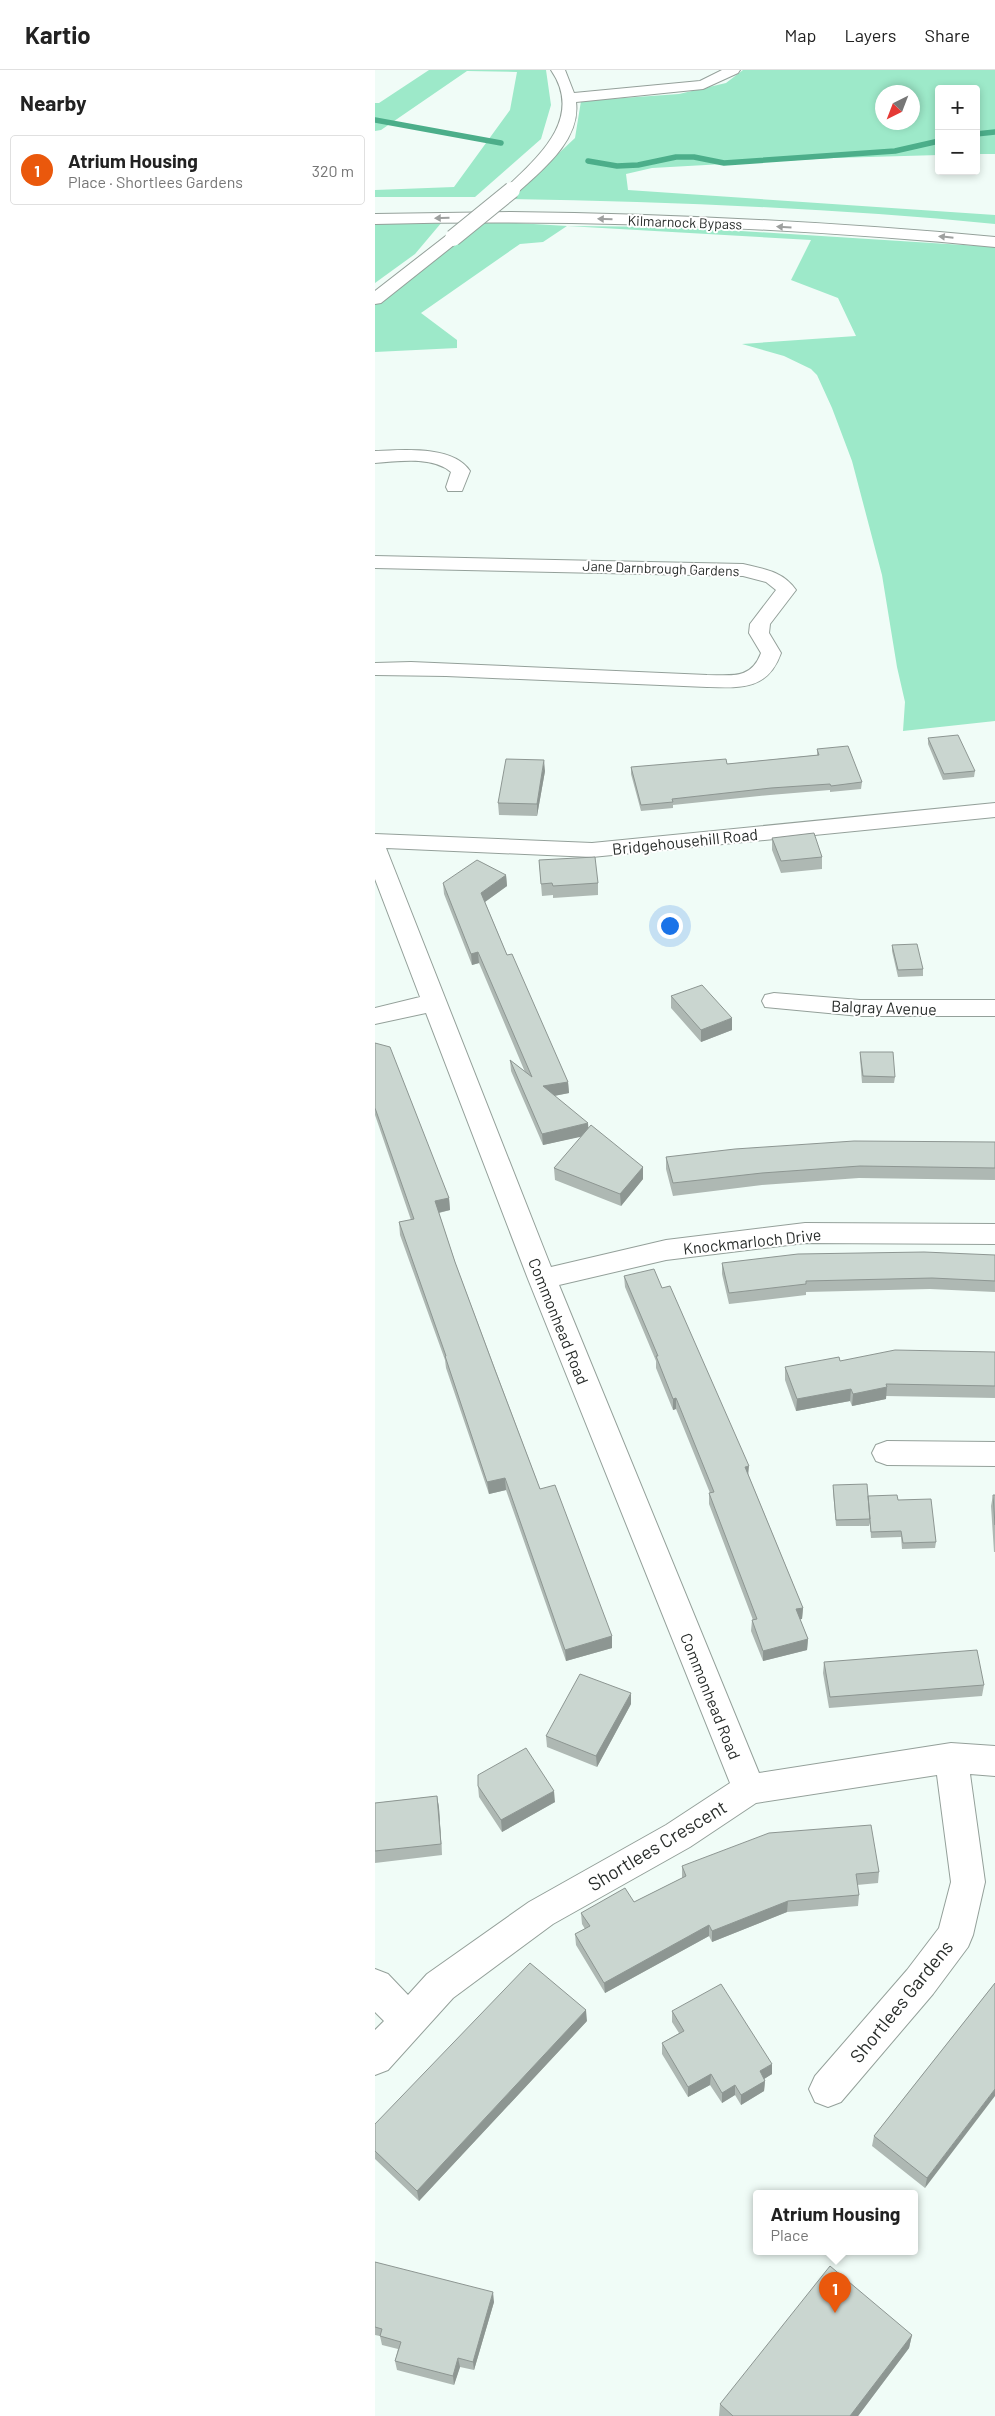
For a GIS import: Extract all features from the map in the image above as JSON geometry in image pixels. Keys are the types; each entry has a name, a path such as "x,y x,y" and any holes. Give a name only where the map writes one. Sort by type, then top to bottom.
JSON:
{"main road":[{"path":"375,299 512,190 551,153 569,124 569,98 561,73 558,70"},
{"path":"569,98 703,85 733,70"},
{"name":"Kilmarnock Bypass","path":"375,205 533,204 721,210 995,229"},
{"name":"Kilmarnock Bypass","path":"375,219 530,217 721,223 995,242"},
{"path":"375,457 439,459 457,465 461,471 455,487"},
{"name":"Jane Darnbrough Gardens","path":"375,562 743,570 767,576 782,583 786,590 781,600 759,624 759,633 771,653 768,664 755,676 727,680 587,678 420,668 375,670"},
{"name":"Bridgehousehill Road","path":"375,841 592,850 995,810"},
{"name":"Commonhead Road","path":"375,850 542,1279 749,1790"},
{"name":"Balgray Avenue","path":"774,1001 860,1008 995,1008"},
{"path":"375,1016 435,1004"},
{"name":"Knockmarloch Drive","path":"542,1279 666,1250 805,1233 995,1234"},
{"path":"887,1453 995,1454"},
{"name":"Shortlees Crescent","path":"375,2057 440,1986 541,1913 678,1836 749,1790 951,1758 995,1761"},
{"name":"Shortlees Gardens","path":"827,2089 920,1982 955,1935 968,1882 951,1758"},
{"path":"375,1986 408,2021"}],"green space":[{"path":"429,70 546,70 551,105 541,139 475,197 375,197 375,190 454,187 510,110 517,72 467,71 381,130 375,131 375,103 379,103"},
{"path":"743,70 995,70 995,154 980,154 980,85 935,85 935,155 834,158 652,168 626,174 628,190 995,215 995,224 935,218 753,207 510,199 575,138 581,101 679,94 726,83"},
{"path":"484,221 567,226 543,242 520,244 421,313 457,340 457,348 375,352 375,303"},
{"path":"442,222 415,254 375,283 375,224"},
{"path":"567,226 679,227 995,247 995,721 903,731 905,702 897,667 882,575 852,461 832,408 817,375 811,369 784,356 742,344 856,336 838,298 791,280 811,240"}],"building":[{"path":"958,735 975,771 944,774 928,738"},
{"path":"848,746 862,782 831,786 830,784 771,788 672,799 673,802 641,805 631,767 726,759 727,764 819,755 817,749"},
{"path":"506,759 544,760 537,804 498,803"},
{"path":"814,833 822,857 781,861 772,838"},
{"path":"595,857 598,883 553,886 552,883 541,884 539,860"},
{"path":"477,860 506,875 481,893 507,955 512,954 568,1082 543,1086 588,1123 542,1134 510,1060 532,1077 478,952 471,954 443,883"},
{"path":"917,944 923,969 898,970 892,945"},
{"path":"702,985 732,1018 701,1030 671,996"},
{"path":"375,1043 390,1047 449,1198 435,1201 455,1262 495,1370 540,1489 555,1485 612,1636 565,1650 505,1478 487,1482 446,1356 399,1222 414,1219 375,1108"},
{"path":"860,1052 893,1052 895,1077 863,1076"},
{"path":"591,1125 643,1167 620,1194 554,1168"},
{"path":"854,1141 995,1142 995,1168 860,1166 762,1173 673,1183 666,1157 735,1149"},
{"path":"924,1252 995,1255 995,1281 932,1278 806,1281 806,1284 729,1293 722,1263 798,1254"},
{"path":"654,1269 662,1288 670,1286 749,1466 745,1467 803,1608 796,1609 808,1639 763,1651 752,1620 757,1619 709,1493 714,1492 676,1398 673,1399 656,1356 658,1356 624,1276"},
{"path":"895,1350 995,1352 995,1386 886,1384 887,1387 853,1394 851,1389 797,1399 785,1367 839,1357 840,1361"},
{"path":"867,1484 870,1519 836,1520 833,1485"},
{"path":"897,1495 898,1500 931,1499 936,1542 903,1543 901,1531 871,1532 868,1496"},
{"path":"993,1495 995,1495 995,1525"},
{"path":"977,1650 984,1685 830,1697 824,1662"},
{"path":"580,1674 631,1693 596,1756 546,1736"},
{"path":"526,1748 554,1791 501,1820 478,1786 478,1775"},
{"path":"437,1796 441,1844 375,1851 375,1803"},
{"path":"871,1825 879,1872 856,1874 859,1895 788,1901 712,1931 709,1925 604,1983 575,1934 590,1926 581,1913 625,1888 634,1902 686,1876 682,1866 769,1833"},
{"path":"530,1963 586,2010 417,2191 375,2151 375,2124"},
{"path":"995,1983 995,2089 927,2178 874,2136"},
{"path":"721,1984 772,2064 760,2071 765,2081 741,2095 735,2085 722,2093 711,2074 688,2087 662,2043 684,2031 672,2011"},
{"path":"375,2262 493,2292 473,2362 458,2358 453,2376 395,2361 401,2342 380,2336 382,2329 375,2327"},
{"path":"830,2266 912,2335 850,2416 733,2416 720,2404"}],"waterway":[{"path":"375,120 501,143"},
{"path":"980,134 995,132"},
{"path":"588,161 617,166 638,165 676,157 694,157 724,163 895,151 935,142"}],"place":[{"name":"Atrium Housing","path":"835,2313"}]}
